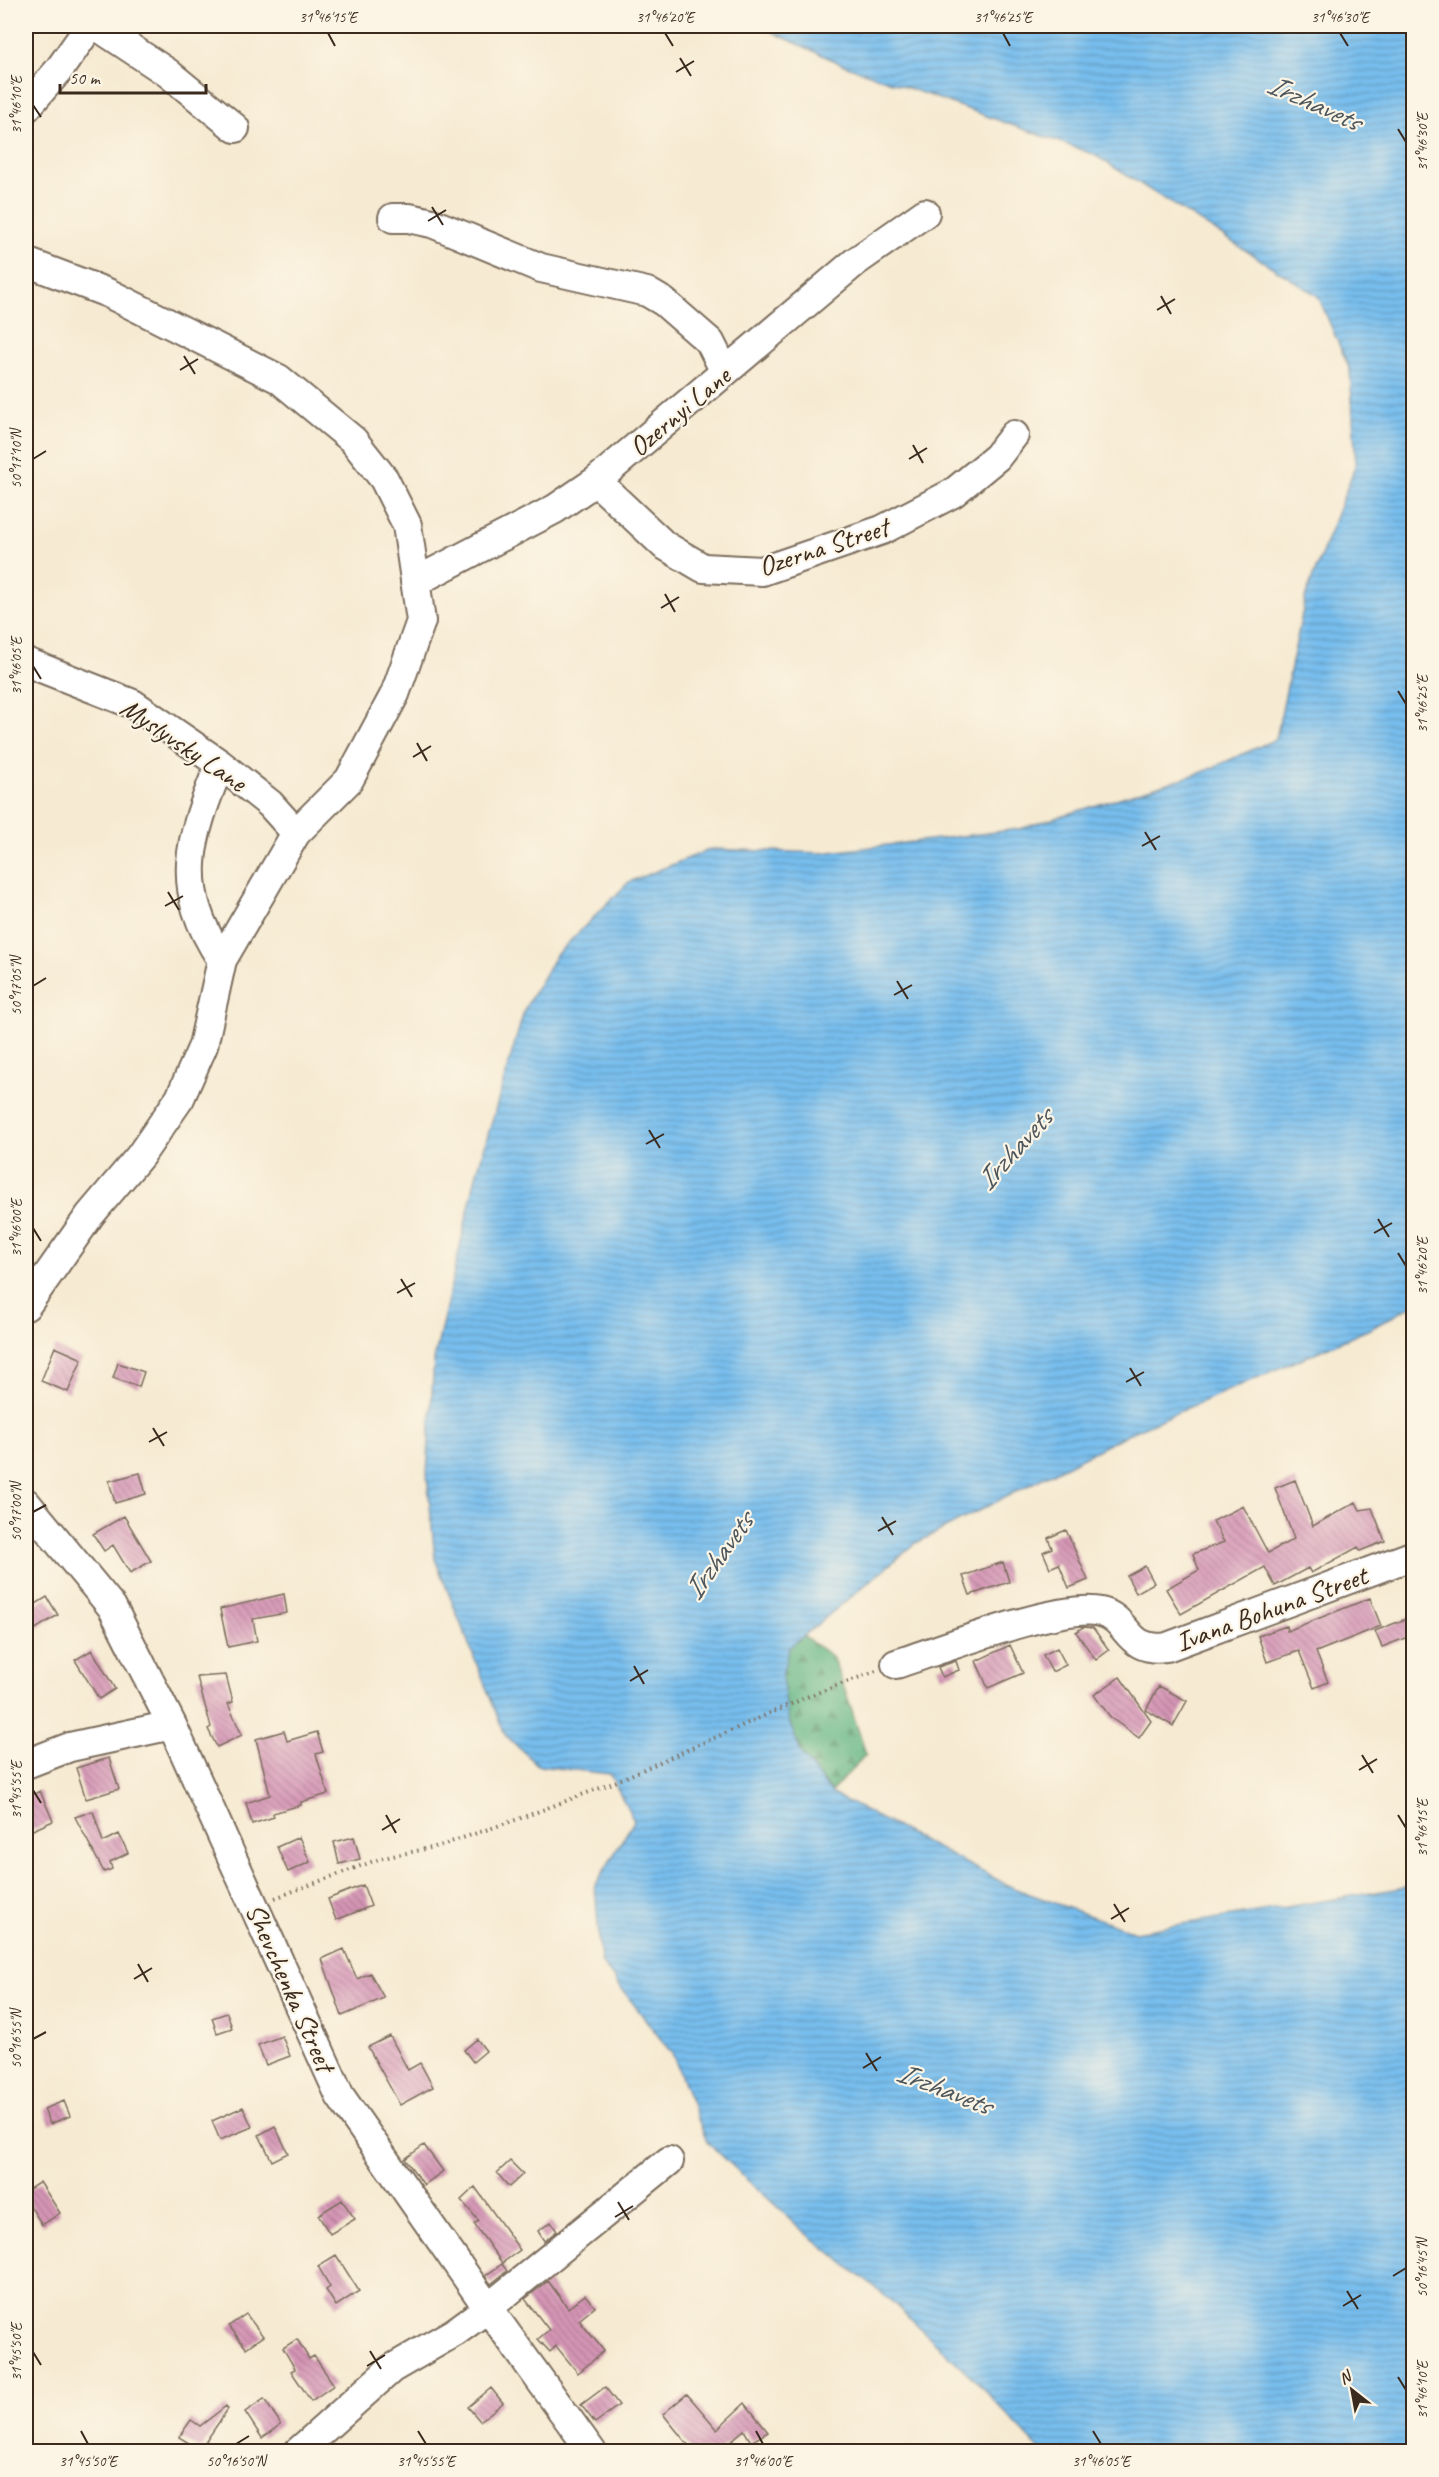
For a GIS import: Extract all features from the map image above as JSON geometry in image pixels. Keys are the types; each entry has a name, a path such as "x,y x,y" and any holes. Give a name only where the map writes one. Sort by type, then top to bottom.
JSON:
{"street":[{"path":"26,108 58,71 90,26"},
{"path":"97,26 168,73 235,128"},
{"name":"Ozernyi Lane","path":"415,582 555,509 596,481 855,262 926,213"},
{"path":"393,218 409,218 432,223 541,268 648,292 664,302 710,342 724,372"},
{"path":"26,262 108,293 279,379 353,440 384,480 407,525 421,621 395,694 350,780 296,833 222,960 203,1046 180,1098 140,1156 90,1215 26,1306"},
{"name":"Ozerna Street","path":"596,481 663,545 703,568 762,571 882,530 953,493 996,457 1014,435"},
{"name":"Myslyvsky Lane","path":"26,662 133,704 220,764 270,804 296,833"},
{"path":"220,764 198,818 188,873 203,932 222,960"},
{"name":"Shevchenka Street","path":"26,1503 112,1607 172,1725 340,2096 488,2308 592,2451"},
{"name":"Ivana Bohuna Street","path":"896,1664 1048,1616 1089,1611 1104,1612 1140,1645 1153,1649 1167,1647 1413,1555"},
{"path":"26,1764 70,1747 172,1725"},
{"path":"298,2451 391,2369 455,2332 488,2308 669,2161"}],"path":[{"path":"256,1910 268,1901 380,1859 440,1846 608,1785 809,1696 896,1664"}],"green space":[{"path":"803,1636 832,1656 866,1754 831,1792 801,1753 788,1718 782,1677 788,1648"}],"water":[{"name":"Irzhavets","path":"759,26 1413,26 1413,1305 1372,1328 1132,1432 916,1543 789,1648 782,1677 788,1718 801,1753 831,1793 1013,1888 1135,1932 1413,1886 1413,2451 1041,2451 975,2380 890,2300 800,2228 707,2142 673,2055 601,1962 595,1886 634,1821 610,1774 539,1766 505,1735 435,1559 427,1474 434,1360 476,1176 525,1008 556,955 629,882 711,849 822,853 1020,829 1203,772 1276,739 1306,595 1356,464 1350,370 1318,296 1093,154 844,65"}],"building":[{"path":"55,1347 82,1359 68,1392 41,1381"},
{"path":"118,1363 144,1372 139,1387 113,1378"},
{"path":"140,1473 146,1494 115,1503 109,1481"},
{"path":"1295,1480 1313,1526 1356,1502 1360,1510 1372,1508 1385,1541 1360,1551 1358,1547 1311,1573 1308,1568 1275,1586 1265,1567 1181,1614 1166,1589 1199,1570 1193,1554 1224,1542 1213,1521 1243,1506 1268,1553 1294,1539 1275,1488"},
{"path":"124,1516 151,1561 130,1573 113,1545 104,1551 93,1534"},
{"path":"1066,1530 1088,1580 1069,1588 1059,1564 1050,1568 1043,1552 1052,1548 1048,1538"},
{"path":"1003,1562 1009,1582 970,1595 963,1576"},
{"path":"1145,1566 1154,1583 1136,1593 1127,1576"},
{"path":"284,1594 287,1613 253,1619 257,1641 228,1647 220,1609"},
{"path":"47,1597 58,1615 26,1635 26,1610"},
{"path":"1370,1598 1381,1626 1316,1652 1328,1682 1314,1688 1299,1651 1267,1662 1258,1636 1286,1626 1287,1631"},
{"path":"1413,1616 1413,1635 1382,1647 1375,1631"},
{"path":"1083,1627 1093,1628 1109,1650 1096,1660 1076,1632"},
{"path":"1010,1645 1023,1673 988,1688 976,1661"},
{"path":"1057,1648 1066,1665 1052,1672 1043,1655"},
{"path":"92,1650 115,1689 99,1699 75,1660"},
{"path":"956,1661 959,1670 942,1677 938,1667"},
{"path":"226,1675 233,1702 228,1704 242,1735 217,1747 208,1729 211,1727 197,1677"},
{"path":"1120,1677 1151,1721 1139,1738 1111,1718 1094,1695"},
{"path":"1159,1686 1187,1701 1173,1726 1146,1710"},
{"path":"284,1731 287,1741 317,1732 323,1752 316,1754 328,1794 273,1813 274,1817 252,1824 246,1803 270,1795 256,1739"},
{"path":"109,1758 119,1789 86,1799 76,1768"},
{"path":"40,1791 53,1821 26,1833 26,1798"},
{"path":"93,1811 103,1842 119,1834 128,1853 110,1862 112,1869 104,1872 75,1817"},
{"path":"299,1837 310,1862 288,1872 277,1847"},
{"path":"354,1837 360,1859 339,1864 334,1842"},
{"path":"363,1885 371,1906 336,1920 328,1899"},
{"path":"344,1949 357,1979 370,1973 384,1998 342,2016 322,1959"},
{"path":"227,2013 232,2028 217,2033 212,2018"},
{"path":"282,2036 290,2056 266,2065 258,2045"},
{"path":"390,2036 408,2070 420,2063 433,2087 400,2105 368,2047"},
{"path":"477,2039 486,2051 473,2062 464,2050"},
{"path":"64,2101 70,2116 50,2124 44,2109"},
{"path":"243,2107 252,2127 220,2140 212,2121"},
{"path":"275,2126 288,2153 272,2161 259,2135"},
{"path":"424,2145 443,2171 424,2185 405,2159"},
{"path":"510,2161 523,2174 509,2187 497,2173"},
{"path":"40,2182 60,2213 42,2225 26,2199 26,2191"},
{"path":"475,2187 520,2250 502,2263 474,2224 479,2221 461,2200"},
{"path":"342,2200 355,2219 330,2234 318,2215"},
{"path":"551,2222 557,2231 544,2241 538,2231"},
{"path":"336,2255 359,2291 336,2306 326,2290 330,2287 318,2266"},
{"path":"502,2264 507,2271 491,2284 485,2276"},
{"path":"548,2281 568,2308 585,2295 595,2307 579,2320 604,2351 578,2373 556,2346 550,2352 538,2339 549,2330 525,2299"},
{"path":"246,2314 263,2336 246,2348 229,2326"},
{"path":"297,2339 309,2359 314,2356 334,2385 311,2401 291,2371 295,2369 283,2348"},
{"path":"605,2387 619,2405 595,2423 581,2405"},
{"path":"491,2388 503,2403 480,2421 468,2407"},
{"path":"687,2394 717,2429 745,2403 768,2432 751,2442 744,2430 719,2451 693,2451 663,2414"},
{"path":"264,2399 281,2424 262,2438 245,2412"},
{"path":"226,2406 228,2409 200,2450 179,2437 191,2420 200,2426"}]}
